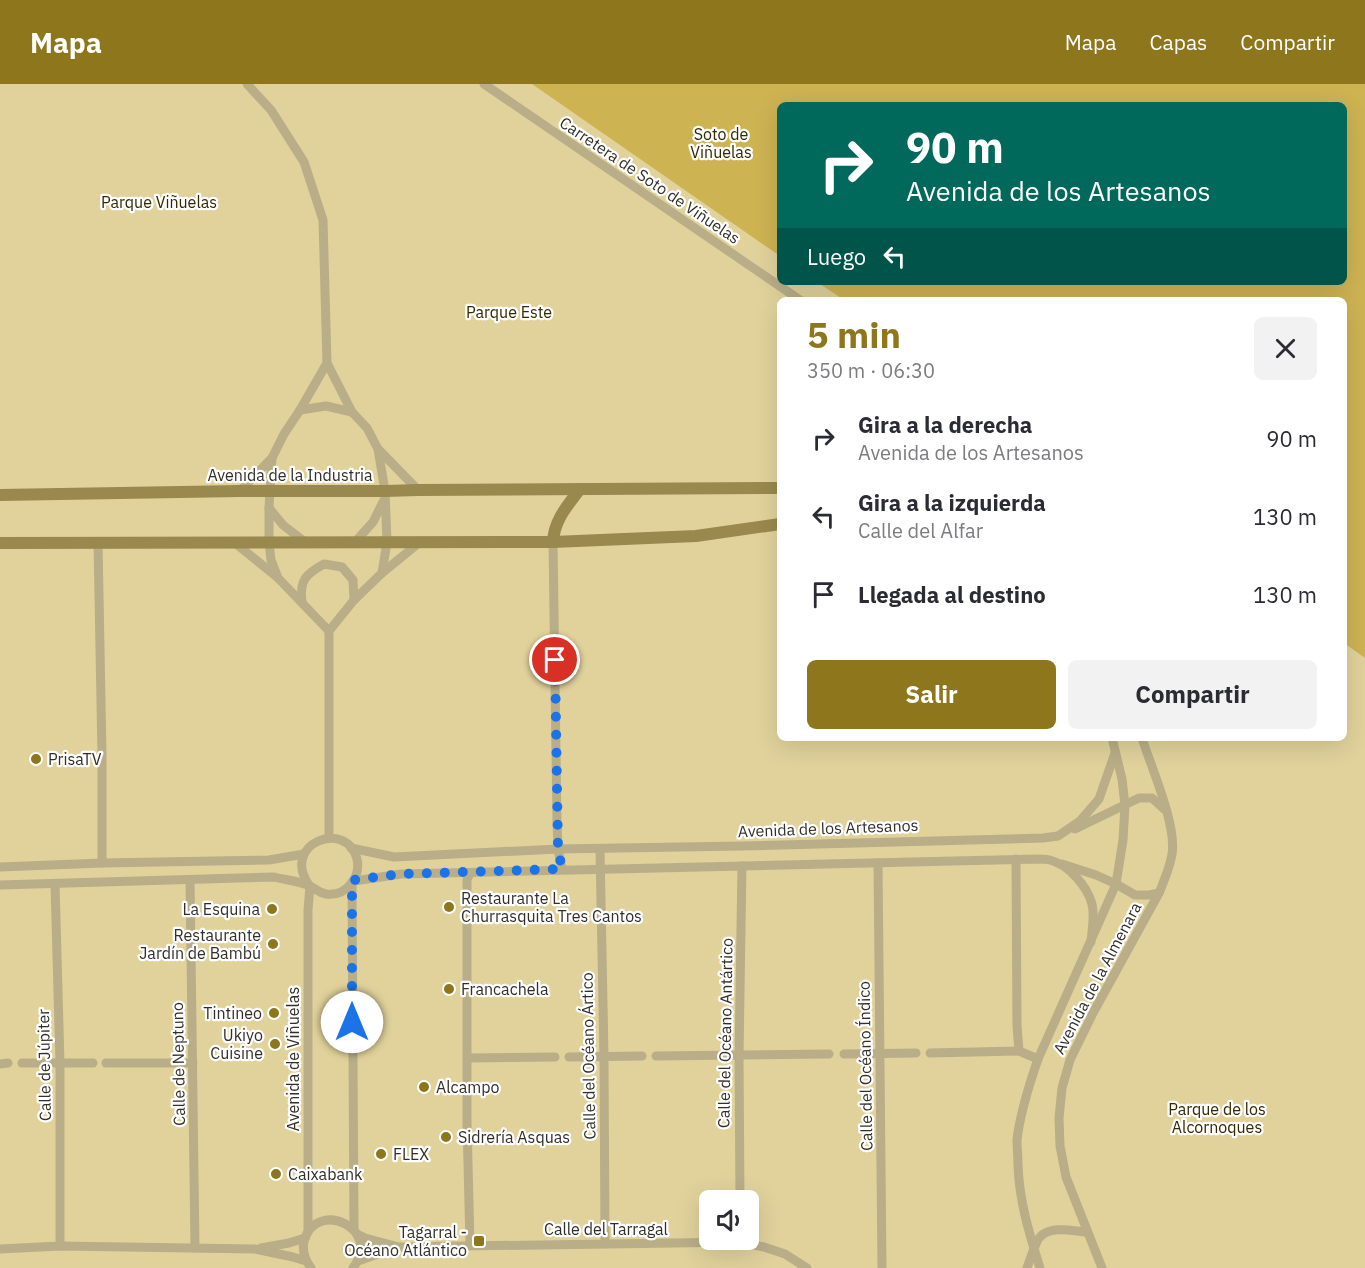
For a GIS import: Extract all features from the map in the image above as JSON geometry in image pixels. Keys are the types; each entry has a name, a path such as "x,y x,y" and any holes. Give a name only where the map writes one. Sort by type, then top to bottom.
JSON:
{"street":[{"path":"247,84 271,110 304,162 323,220 327,363 352,412 367,428 378,449 418,490"},
{"name":"Carretera de Soto de Viñuelas","path":"484,84 777,284"},
{"name":"Carretera de Soto de Viñuelas","path":"778,285 796,297"},
{"path":"240,491 272,458 327,363"},
{"path":"300,410 326,406 352,412"},
{"path":"378,449 385,496 387,542 382,573"},
{"path":"272,458 268,508 269,543 271,560 278,578"},
{"name":"Avenida de la Industria","path":"0,495 270,491 385,496 418,490 777,488"},
{"path":"562,869 558,849 553,532 559,517 580,489"},
{"path":"355,542 373,522 385,496"},
{"path":"268,508 283,525 305,542"},
{"path":"0,543 553,542 696,536 777,524"},
{"path":"329,838 329,631 354,600 420,542"},
{"path":"98,543 102,863"},
{"path":"235,543 278,578 329,631"},
{"path":"302,602 300,589 309,573 324,564 342,567 353,580 354,600"},
{"name":"Avenida de la Almenara","path":"1040,1268 1028,1231 1019,1186 1017,1142 1022,1111 1038,1059 1116,884 1123,840 1125,805 1122,779 1113,741"},
{"name":"Avenida de la Almenara","path":"1102,1268 1066,1177 1060,1146 1059,1118 1062,1088 1070,1060 1093,1013 1159,893 1173,852 1171,827 1143,741"},
{"path":"1058,836 1080,821 1099,799 1115,753"},
{"name":"Avenida de los Artesanos","path":"351,848 394,858 558,849 1034,838 1058,836 1139,798 1152,798 1166,811"},
{"path":"310,886 302,873 304,854 309,847 315,842 329,838 345,842 351,848 358,867 353,881 355,1232 361,1248 354,1266"},
{"path":"600,849 600,869"},
{"path":"0,867 269,860 304,854"},
{"path":"0,885 274,877 310,886 327,894 335,894 353,881 401,874 1016,859 1051,861 1096,874 1135,896 1159,893"},
{"path":"1016,859 1019,1051"},
{"path":"1051,861 1077,878 1088,893 1093,913 1091,942"},
{"name":"Calle del Océano Índico","path":"878,863 882,1268"},
{"name":"Calle del Océano Antártico","path":"740,1190 742,866"},
{"name":"Calle del Océano Ártico","path":"600,869 605,1243"},
{"path":"470,1245 467,1122 467,880 471,873"},
{"name":"Calle de Neptuno","path":"190,880 195,1248"},
{"name":"Calle de Júpiter","path":"55,884 60,1063 60,1246"},
{"name":"Avenida de Viñuelas","path":"309,1266 303,1245 307,1235 310,886"},
{"path":"930,1053 1019,1051 1038,1059"},
{"path":"844,1054 916,1053"},
{"path":"656,1056 829,1054"},
{"path":"569,1057 642,1056"},
{"path":"468,1058 555,1057"},
{"path":"22,1063 93,1063"},
{"path":"106,1063 193,1063"},
{"name":"Calle del Tarragal","path":"255,1249 289,1243 307,1235 314,1226 322,1221 330,1220 347,1224 365,1238 399,1246 699,1242"},
{"path":"1027,1268 1038,1238 1050,1230 1086,1232"},
{"path":"0,1249 60,1246 255,1249 292,1257 309,1266"},
{"name":"Calle del Tarragal","path":"354,1266 399,1246"},
{"name":"Calle del Tarragal","path":"759,1246 785,1254 807,1268"}],"green space":[{"path":"0,84 1365,84 1365,1268 0,1268"},
{"name":"Soto de Viñuelas","path":"532,84 1365,84 1365,658 1347,645 1347,297 840,297 822,285 1347,285 1347,102 777,102 777,254"}],"place":[{"name":"PrisaTV","path":"36,759"},
{"name":"Restaurante La Churrasquita Tres Cantos","path":"449,907"},
{"name":"La Esquina","path":"272,909"},
{"name":"Restaurante Jardín de Bambú","path":"273,944"},
{"name":"Francachela","path":"449,989"},
{"name":"Tintineo","path":"274,1013"},
{"name":"Ukiyo Cuisine","path":"275,1044"},
{"name":"Alcampo","path":"424,1087"},
{"name":"Sidrería Asquas","path":"446,1137"},
{"name":"FLEX","path":"381,1154"},
{"name":"Caixabank","path":"276,1174"},
{"name":"Tagarral - Océano Atlántico","path":"479,1241"}],"route":[{"path":"352,1022 351,907 354,880 401,874 562,869 558,849 555,660"}],"park label":[{"name":"Parque Viñuelas","path":"159,202"},
{"name":"Parque Este","path":"509,312"},
{"name":"Parque de los Alcornoques","path":"1217,1118"}]}
